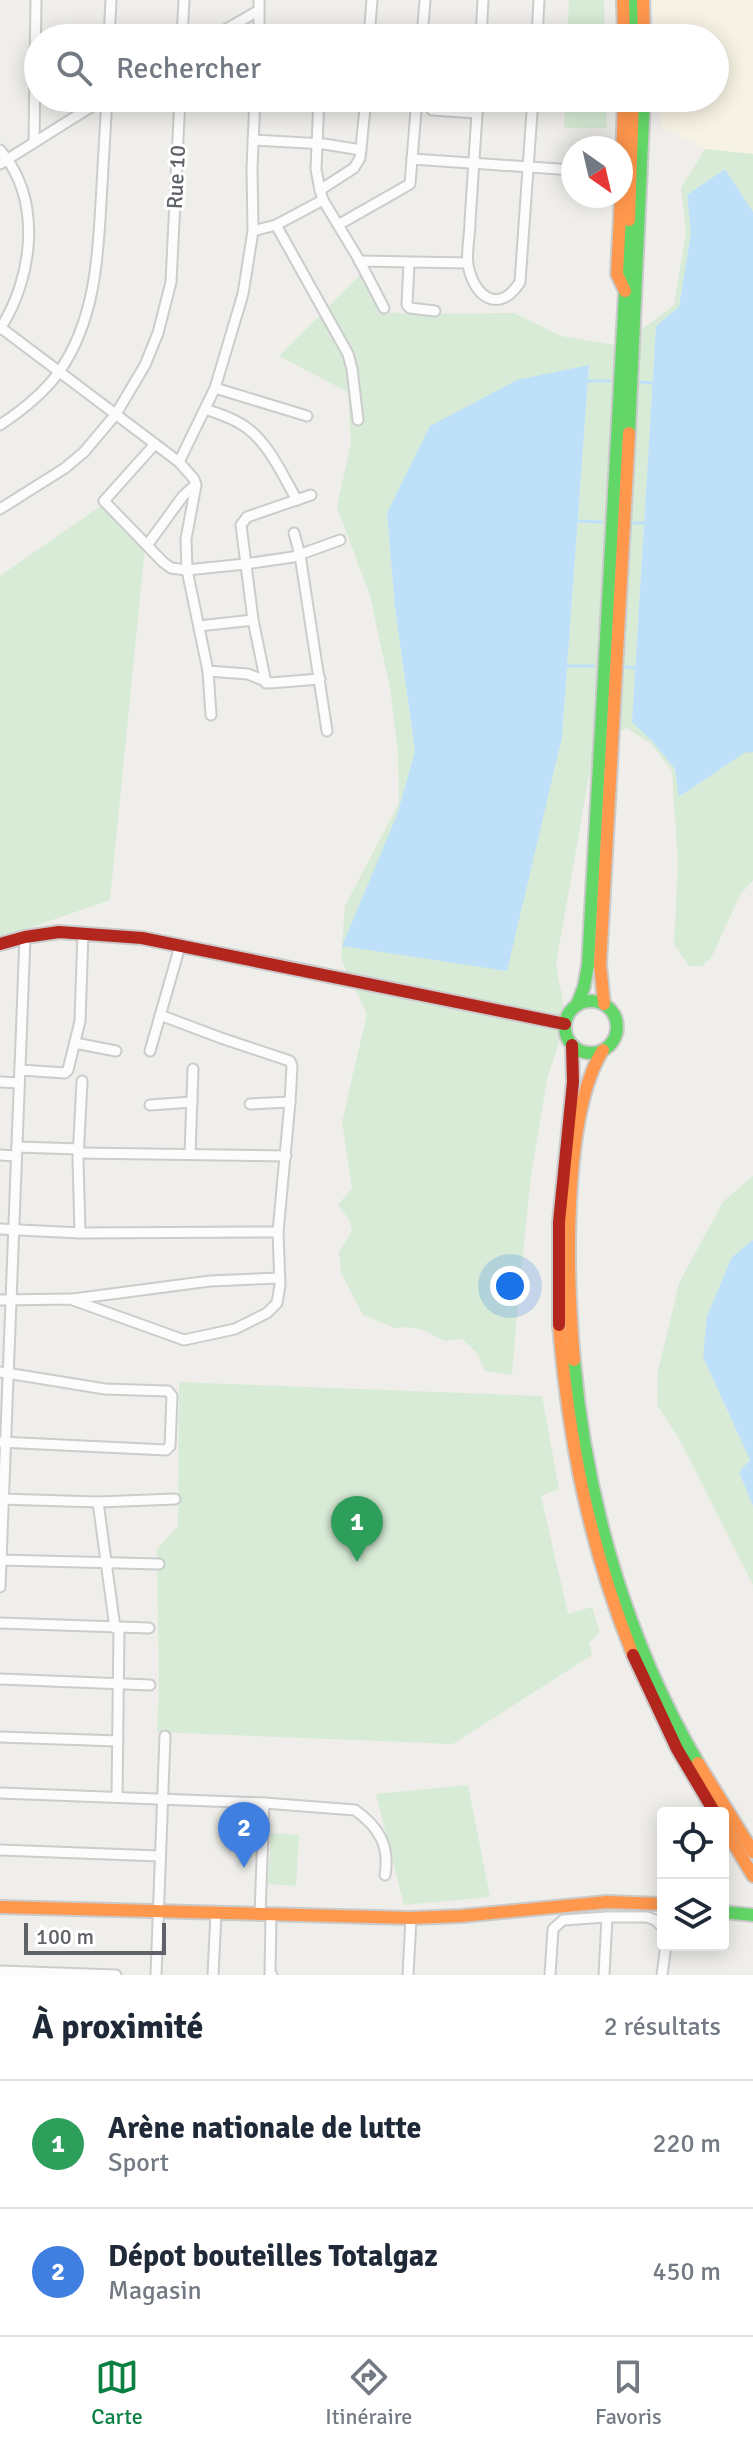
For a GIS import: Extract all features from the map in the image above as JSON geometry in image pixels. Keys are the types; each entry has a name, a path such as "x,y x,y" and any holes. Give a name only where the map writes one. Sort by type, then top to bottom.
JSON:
{"main road":[{"path":"623,0 624,24"},
{"path":"632,0 633,24"},
{"path":"643,0 644,24"},
{"path":"623,136 624,112"},
{"path":"577,1005 588,965 632,112"},
{"path":"604,1004 600,972 644,112"},
{"path":"620,208 617,274 625,291"},
{"path":"0,944 59,932 142,938 565,1024"},
{"path":"712,1807 658,1713 615,1610 588,1524 568,1423 559,1344 557,1291 561,1179 575,1069 565,1024 571,1010 577,1005 595,1001 604,1004 613,1013 617,1026 613,1040 594,1061 589,1072 578,1134 570,1216 570,1336 579,1421 599,1520 625,1605 649,1667 683,1737 753,1852"},
{"path":"572,1045 587,1052 603,1050"},
{"path":"729,1836 753,1876"},
{"path":"0,1907 411,1918 607,1902 657,1904"},
{"path":"729,1913 753,1915"}],"street":[{"path":"36,0 36,24"},
{"path":"110,24 111,0"},
{"path":"183,24 184,0"},
{"path":"258,24 259,0"},
{"path":"370,24 372,0"},
{"path":"423,24 425,0"},
{"path":"482,24 483,0"},
{"path":"538,24 539,0"},
{"path":"235,24 258,11"},
{"path":"34,112 34,142"},
{"path":"4,161 83,112"},
{"path":"0,425 36,398 59,373 83,326 94,289 99,242 105,112"},
{"name":"Rue 10","path":"0,509 65,468 84,452 116,414 145,365 158,333 171,282 179,112"},
{"path":"179,462 215,388 243,294 253,231 254,112"},
{"path":"318,112 316,169 323,200 384,308"},
{"path":"320,190 354,168 360,158 365,112"},
{"path":"338,225 410,184 416,112"},
{"path":"462,112 477,113 467,263 478,290 498,301 506,299 520,282 532,112"},
{"path":"253,140 361,150"},
{"path":"0,150 22,191 30,234 27,262 15,300 0,328 179,462 194,479 196,485 186,539 187,570 208,671 211,715"},
{"path":"412,159 561,169"},
{"path":"253,231 276,225 323,200"},
{"path":"276,225 348,354 358,420"},
{"path":"359,261 467,263"},
{"path":"409,263 407,305 435,311"},
{"path":"215,388 307,416"},
{"path":"205,409 239,422 250,430 278,466 297,500"},
{"path":"155,444 104,501 171,568 187,570 300,555 340,540"},
{"path":"148,544 183,496 196,485"},
{"path":"266,683 253,620 242,522 247,517 311,495"},
{"path":"294,533 327,731"},
{"path":"199,626 253,620"},
{"path":"208,671 248,674 266,683 320,679"},
{"path":"20,1070 67,1072 80,1021 83,933"},
{"path":"0,1587 6,1300 14,1229 25,937"},
{"path":"150,1051 180,946"},
{"path":"70,1299 184,1340 235,1329 267,1313 277,1303 278,1232 292,1066 286,1058 160,1015"},
{"path":"75,1043 116,1051"},
{"path":"190,1154 193,1069"},
{"path":"80,1233 82,1081"},
{"path":"0,1082 19,1083"},
{"path":"150,1105 192,1102"},
{"path":"250,1104 290,1102"},
{"path":"0,1155 79,1151 286,1156"},
{"path":"0,1229 80,1233 278,1232"},
{"path":"6,1300 70,1299 210,1281 279,1278"},
{"path":"3,1442 166,1450 170,1446 172,1396 168,1391 105,1389 4,1372"},
{"path":"2,1499 98,1502 175,1499"},
{"path":"98,1502 117,1628 117,1797"},
{"path":"0,1560 159,1564"},
{"path":"0,1623 149,1628"},
{"path":"0,1679 150,1685"},
{"path":"156,1975 165,1736"},
{"path":"0,1737 118,1741"},
{"path":"0,1793 264,1803 355,1810 367,1818 382,1841 388,1857 385,1875"},
{"path":"264,1803 266,1914 272,1975"},
{"path":"0,1850 160,1856"},
{"path":"213,1975 216,1913"},
{"path":"604,1975 607,1917"},
{"path":"550,1975 553,1929 563,1920 647,1917 657,1922"},
{"path":"408,1975 411,1918"},
{"path":"662,1975 665,1951"},
{"path":"0,1971 116,1975"}],"shaded area":[{"path":"652,0 753,0 753,154 705,149 661,126 660,112 729,112 729,24 654,24"}],"green space":[{"path":"569,0 604,0 605,24 568,24"},
{"path":"565,112 606,112 607,128 564,128"},
{"path":"705,149 753,154 753,212 725,169 687,195 691,233 679,307 656,326 632,722 675,769 680,797 744,752 753,752 753,880 740,895 711,958 702,966 689,966 674,944 678,863 672,771 651,744 627,728 610,734 593,753 556,964 566,1019 547,1080 531,1176 512,1375 485,1371 477,1353 462,1339 444,1341 423,1330 395,1328 363,1315 341,1273 339,1252 352,1231 350,1221 338,1205 352,1188 342,1122 367,1014 341,959 345,906 399,803 398,754 390,688 370,596 337,507 351,443 348,392 279,356 362,273 381,311 405,314 514,313 561,336 620,346 674,305 686,232 681,188","holes":["589,366 562,737 397,815 415,751 395,608 387,513"]},
{"path":"105,503 145,547 110,900 0,938 0,576"},
{"path":"753,1176 753,1240 732,1257 703,1357 750,1460 739,1472 753,1506 753,1585 681,1442 657,1405 658,1371 679,1283 723,1202"},
{"path":"179,1382 542,1396 559,1489 541,1496 568,1614 592,1607 600,1632 589,1643 592,1655 453,1744 157,1732 157,1549 178,1526"},
{"path":"468,1785 490,1897 404,1905 376,1794"},
{"path":"271,1833 299,1835 296,1886 268,1884"}],"water":[{"path":"725,169 753,212 753,752 744,753 679,797 675,769 632,722 656,326 679,307 691,233 687,195"},
{"path":"589,365 562,737 507,971 342,946 397,815 415,751 395,608 387,513 430,426 517,380"},
{"path":"753,1240 753,1506 739,1472 750,1460 703,1357 707,1316 732,1257"}],"waterway":[{"path":"587,381 610,381"},
{"path":"641,382 652,383"},
{"path":"577,521 602,522"},
{"path":"632,523 644,523"},
{"path":"567,666 594,666"},
{"path":"625,667 635,668"}],"traffic: fast":[{"path":"632,0 633,24"},
{"path":"629,433 643,112"},
{"path":"577,1005 588,965 629,220"},
{"path":"591,1001 609,1009 617,1027 609,1045 591,1053 573,1045 565,1027 573,1009 591,1001"},
{"path":"574,1360 588,1465 614,1569 650,1669 698,1763"},
{"path":"729,1913 753,1915"}],"traffic: slow":[{"path":"623,0 624,24"},
{"path":"643,0 644,24"},
{"path":"623,136 624,112"},
{"path":"629,220 633,112"},
{"path":"620,208 617,274 625,291"},
{"path":"604,1004 600,964 629,433"},
{"path":"574,1360 569,1245 574,1157 589,1079 603,1050"},
{"path":"559,1325 583,1493 604,1574 633,1655"},
{"path":"698,1763 753,1852"},
{"path":"729,1836 753,1876"},
{"path":"0,1907 411,1918 607,1902 657,1904"}],"traffic: jam":[{"path":"0,944 59,932 142,938 565,1024"},
{"path":"559,1325 559,1222 573,1082 572,1045"},
{"path":"633,1655 677,1749 711,1807"}],"place":[{"name":"Arène nationale de lutte","path":"357,1562"},
{"name":"Dépot bouteilles Totalgaz","path":"244,1868"}]}
